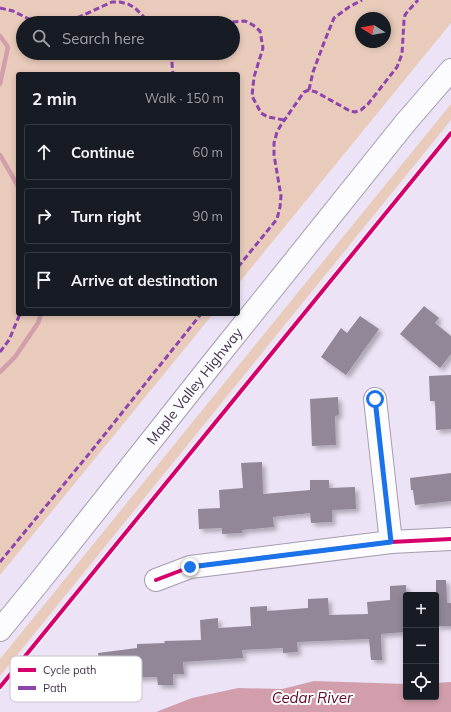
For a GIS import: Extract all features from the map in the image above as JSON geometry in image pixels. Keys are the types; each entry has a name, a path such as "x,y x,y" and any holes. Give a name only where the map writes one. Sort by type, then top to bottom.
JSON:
{"main road":[{"name":"Maple Valley Highway","path":"0,630 391,141 451,70"},
{"path":"375,399 391,542"},
{"path":"156,580 190,567 391,542 451,539"}],"shaded area":[{"path":"0,0 451,0 451,23 240,282 240,72 16,72 16,316 211,316 0,575"},
{"path":"451,104 451,120 16,656 10,656 10,664 0,676 0,659"}],"water":[{"name":"Cedar River","path":"314,681 403,684 403,700 439,700 439,683 451,682 451,712 156,712 192,698 238,688 282,689"}],"building":[{"path":"424,306 439,318 435,323 451,336 451,354 440,368 400,334"},
{"path":"360,316 379,329 346,375 321,357 341,328 347,333"},
{"path":"451,375 451,429 436,430 435,401 430,401 429,376"},
{"path":"338,397 339,415 335,416 336,445 312,446 310,399"},
{"path":"262,462 263,494 310,490 310,480 329,480 329,488 355,487 356,509 332,510 332,522 311,523 310,513 273,517 274,527 242,530 242,533 222,534 222,528 199,529 198,509 220,508 219,490 243,488 241,463"},
{"path":"451,473 451,501 415,505 413,490 411,490 410,478"},
{"path":"436,580 446,580 447,603 451,603 451,626 439,626 439,592 436,592"},
{"path":"406,585 406,592 403,592 403,632 381,634 382,660 371,660 369,639 297,642 298,652 283,653 283,648 242,650 243,658 183,662 184,674 173,674 173,685 158,685 157,677 142,677 142,656 98,656 98,653 137,648 137,644 165,643 164,641 201,640 200,620 218,618 218,628 251,626 250,607 267,606 267,611 308,608 308,599 328,598 329,615 368,614 367,602 390,600 390,586"}],"waterway":[{"path":"0,36 8,47 0,84"},
{"path":"0,155 16,183"},
{"path":"0,372 15,357 38,323 40,316"}],"marked path":[{"path":"309,90 313,72 334,18 362,0"},
{"path":"240,265 277,219 281,196 274,155 274,143 281,125 304,92 309,90 316,92 350,111 355,112 361,110 368,104 397,67 402,54 405,15 418,0"},
{"path":"81,16 112,2 128,4 135,8 143,16"},
{"path":"0,8 13,11 23,16"},
{"path":"240,21 245,21 260,31 263,48 254,77 252,96 261,113 268,117 284,120"},
{"path":"172,60 173,72"},
{"path":"0,352 9,340 19,316"},
{"path":"0,562 199,316"}],"cycle path":[{"path":"25,656 451,133"},
{"path":"156,580 190,567 391,542 451,539"},
{"path":"0,687 10,675"}],"route":[{"path":"190,567 391,542 375,399"}]}
